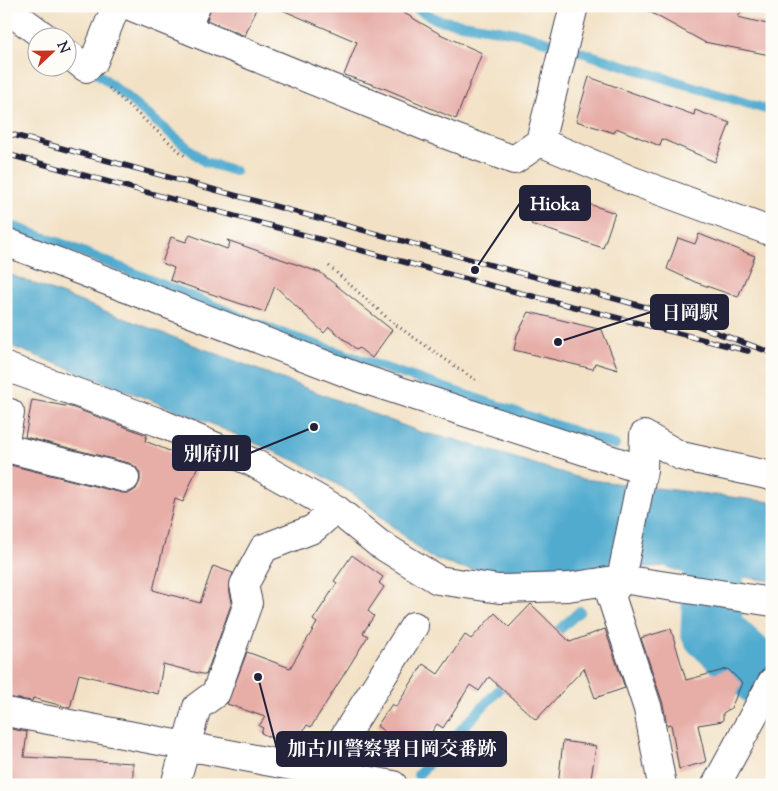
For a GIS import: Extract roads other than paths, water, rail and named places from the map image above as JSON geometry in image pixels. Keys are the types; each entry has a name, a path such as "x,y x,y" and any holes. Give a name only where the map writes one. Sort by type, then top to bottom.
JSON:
{"street":[{"path":"78,61 94,61 116,6"},
{"path":"130,6 191,18 514,160 540,142 572,15"},
{"path":"6,8 33,28"},
{"path":"540,142 633,181 772,232"},
{"path":"6,242 360,378 643,470"},
{"path":"6,367 158,422 254,463 336,509 378,543 438,580 499,590 568,587 621,579 772,602"},
{"path":"662,785 648,709 611,596 621,579 643,470 644,435 681,456 772,476"},
{"path":"6,448 125,478"},
{"path":"175,785 184,746 197,707 216,693 248,603 244,585 264,548 313,529 336,509"},
{"path":"322,772 414,626"},
{"path":"716,785 772,682"},
{"path":"6,712 393,785"}],"water":[{"path":"6,273 423,433 453,439 583,479 772,502 772,581 670,566 556,571 510,576 459,567 428,556 355,495 303,464 207,422 6,344"}],"waterway":[{"path":"412,6 438,20 522,34 772,111"},
{"path":"89,66 205,162 235,171"},
{"path":"6,224 68,246 275,331 615,445"},
{"path":"654,531 715,552 711,630 772,686"},
{"path":"549,639 580,611"},
{"path":"418,775 509,679"}],"railway":[{"path":"6,133 649,308 772,353"},
{"path":"6,154 485,284 748,351"}],"place":[{"name":"Hioka","path":"475,270"},
{"name":"日岡駅","path":"558,342"},
{"name":"別府川","path":"314,427"},
{"name":"加古川警察署日岡交番跡","path":"258,677"}]}
